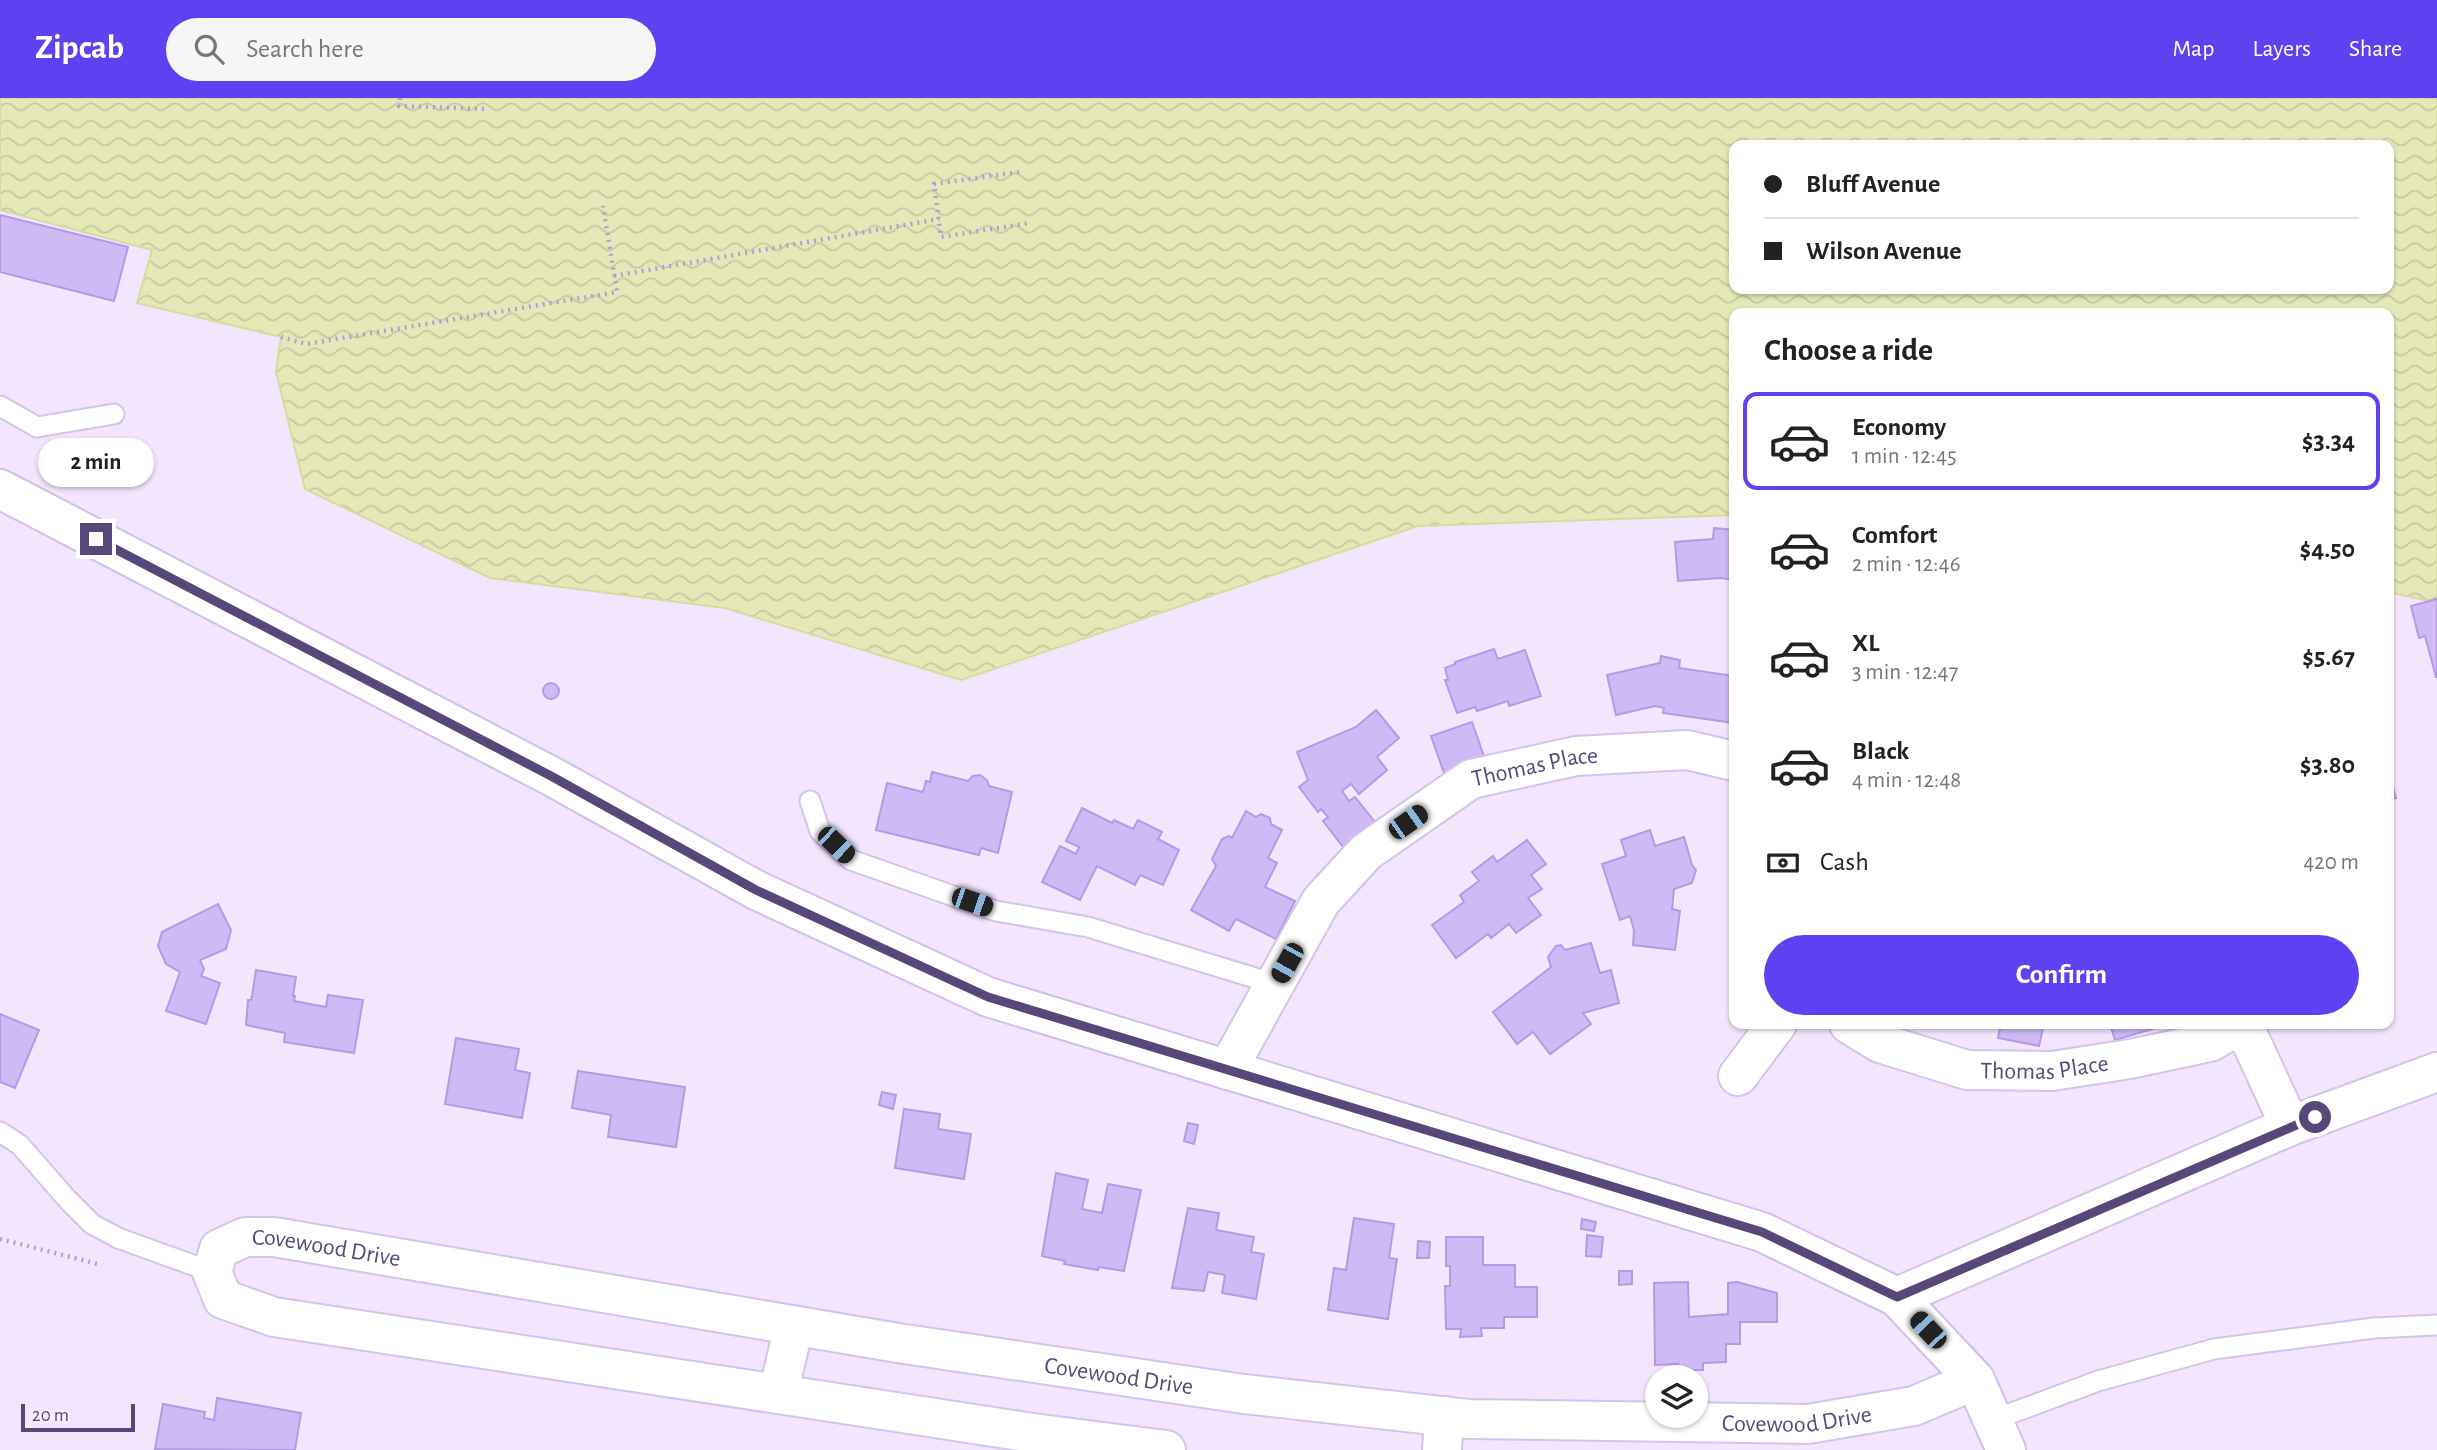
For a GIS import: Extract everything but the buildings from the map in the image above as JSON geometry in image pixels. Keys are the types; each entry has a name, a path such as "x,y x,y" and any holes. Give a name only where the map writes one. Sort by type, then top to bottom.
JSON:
{"street":[{"path":"0,489 551,776 756,890 988,997 1762,1232 1897,1297 1975,1380 1999,1435"},
{"name":"Thomas Place","path":"1227,1070 1321,901 1366,852 1471,779 1576,756 1688,750 1729,760"},
{"path":"1738,1076 1773,1029"},
{"name":"Thomas Place","path":"1857,1029 1880,1043 1967,1070 2052,1071 2130,1059 2210,1042 2233,1029"},
{"name":"Thomas Place","path":"2244,1029 2290,1126"},
{"path":"1897,1297 2290,1126 2437,1072"},
{"name":"Covewood Drive","path":"212,1272 219,1250 245,1237 274,1237 794,1326 1244,1394 1443,1433 1468,1419 1808,1424 1914,1406 1975,1380"},
{"path":"212,1272 223,1300 274,1317 1034,1433 1166,1450"},
{"path":"778,1394 794,1326"}],"lane":[{"path":"0,406 37,427 114,414"},
{"path":"810,801 820,831 851,860 996,911 1088,927 1275,984"},
{"path":"0,1132 20,1146 66,1199 92,1224 118,1238 212,1272"},
{"path":"1999,1435 2098,1381 2214,1349 2374,1328 2437,1325"}],"path":[{"path":"401,98 399,106 486,109"},
{"path":"1019,172 934,184 941,237 1030,223"},
{"path":"281,337 306,344 617,292 603,206"},
{"path":"614,276 939,219"}],"water":[{"path":"0,98 2437,98 2437,603 2394,593 2394,308 1729,308 1729,515 1418,526 961,680 725,608 490,578 305,489 276,372 281,337 137,303 152,250 0,210"}],"route":[{"path":"96,539 551,776 756,890 988,997 1762,1232 1897,1297 2315,1117"}]}
